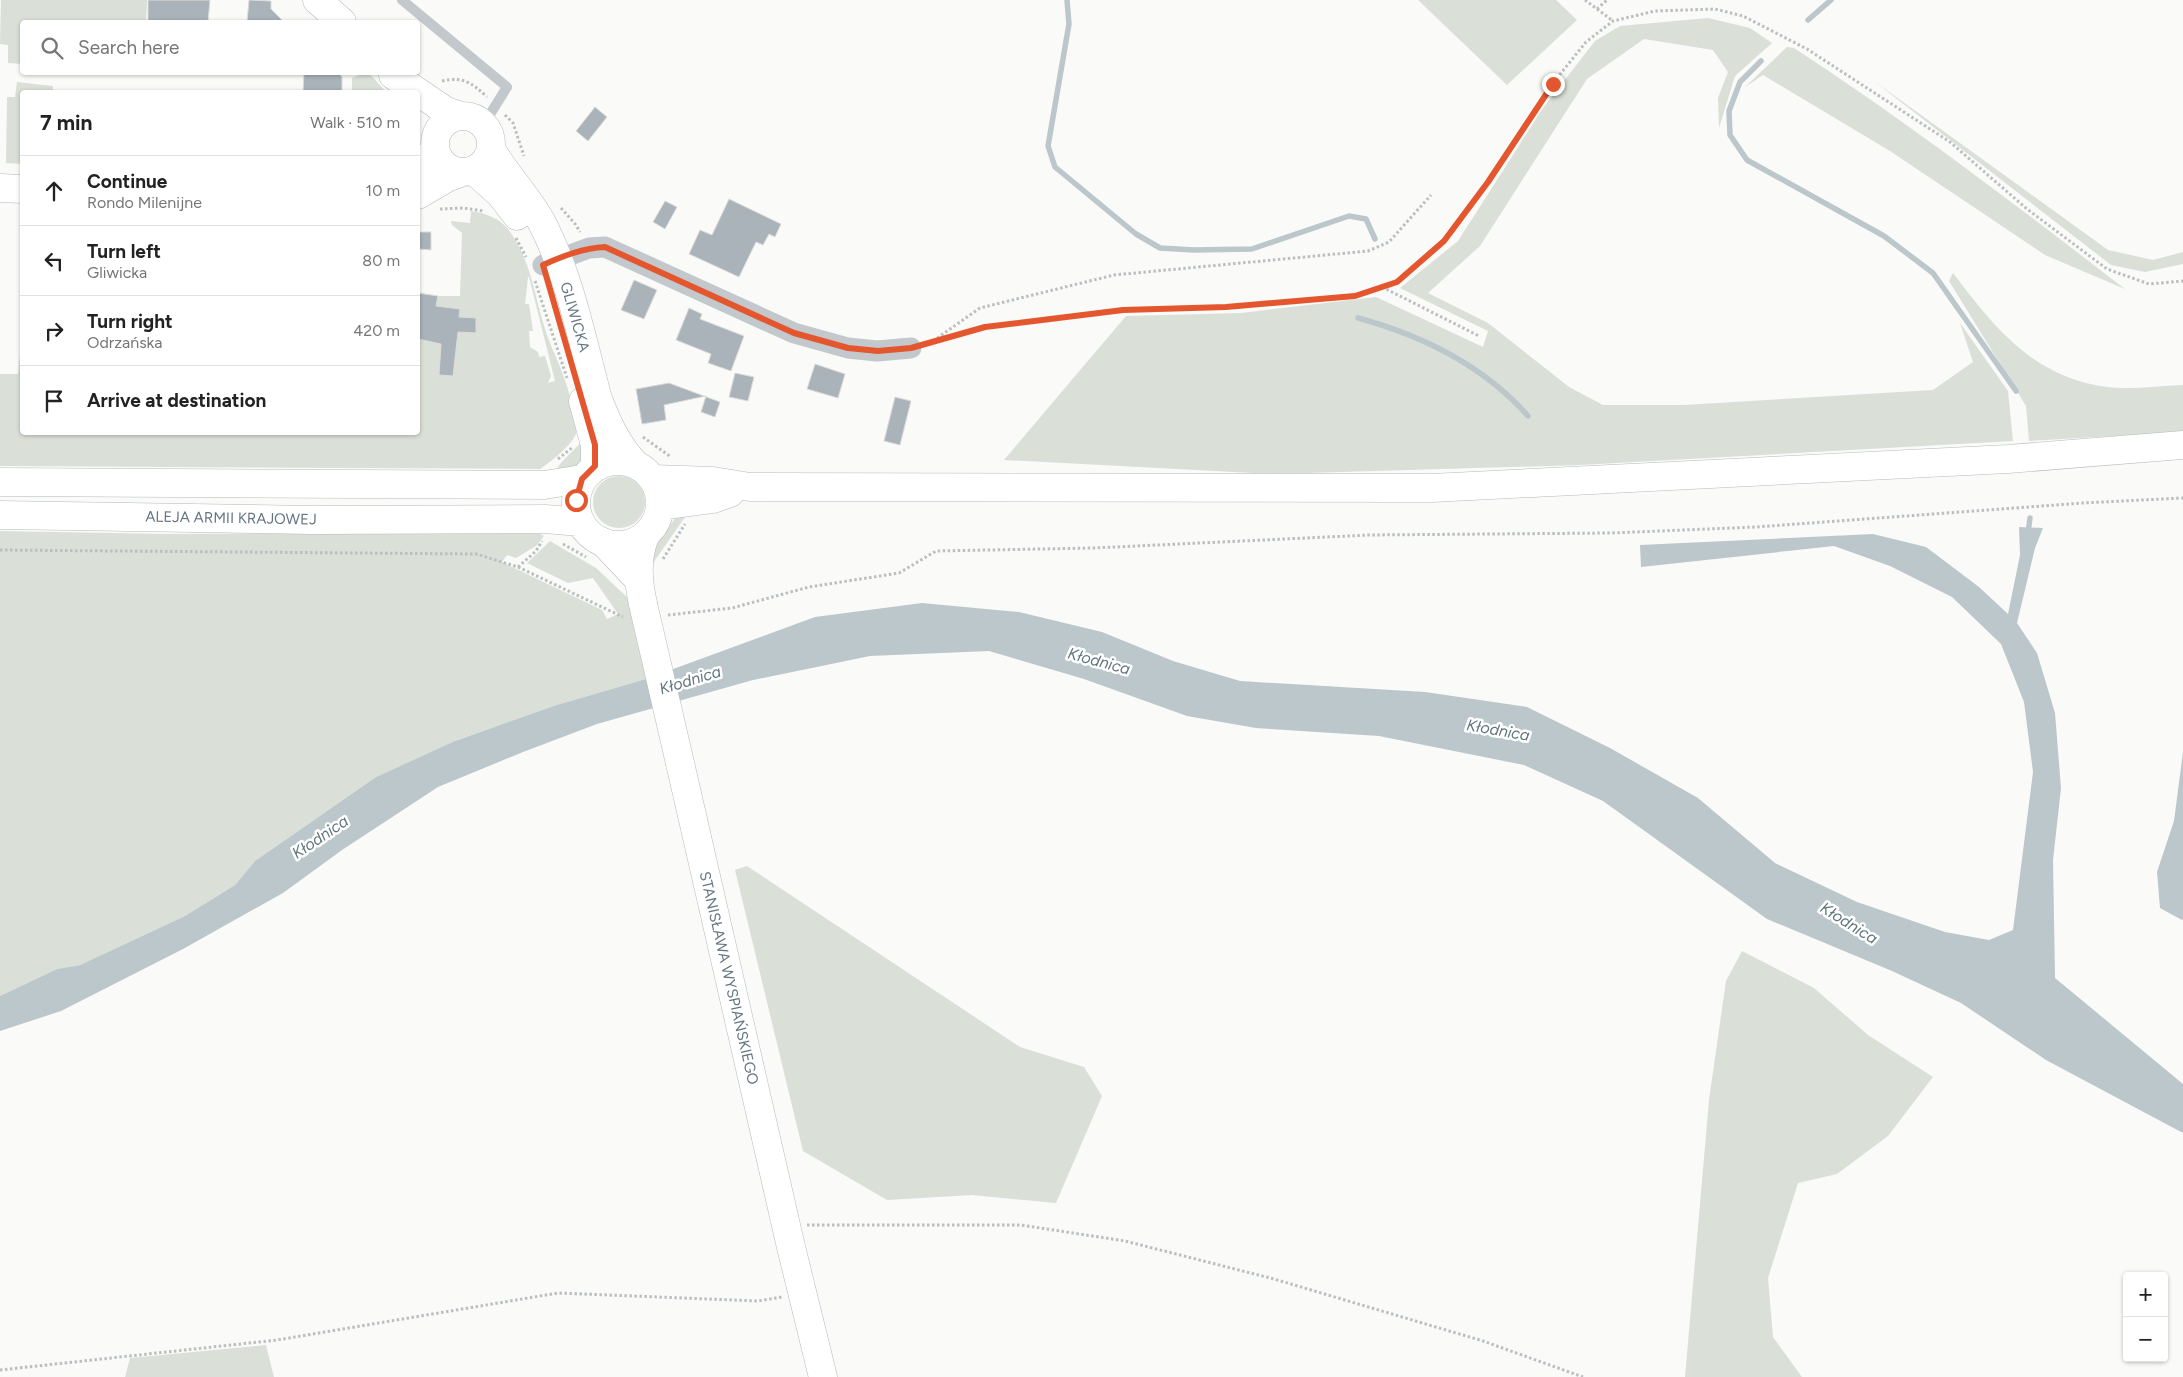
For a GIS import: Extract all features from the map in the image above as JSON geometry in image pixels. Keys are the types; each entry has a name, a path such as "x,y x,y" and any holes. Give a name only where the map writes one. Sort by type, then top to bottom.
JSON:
{"main road":[{"path":"317,0 340,20"},
{"path":"396,80 412,90"},
{"path":"420,95 446,111 458,115 468,115 487,137 481,166 448,178 424,202"},
{"path":"420,113 435,143 437,155 447,167 468,171"},
{"path":"420,169 435,143 443,123 458,115"},
{"name":"GLIWICKA","path":"487,137 502,168 540,220 541,265 595,445 589,473"},
{"name":"GLIWICKA","path":"468,171 500,194 525,227 606,421 625,454 644,471"},
{"path":"0,188 20,189"},
{"path":"0,482 544,485 589,473 607,461 621,460 644,471 750,487 1432,488 2008,459 2183,445"},
{"path":"598,552 627,544 645,536 658,519 661,506 660,493 644,471"},
{"path":"589,473 576,500 581,522 590,534 598,552 644,605"},
{"path":"661,506 713,498 750,487"},
{"name":"ALEJA ARMII KRAJOWEJ","path":"0,515 312,520 545,519 581,522"},
{"name":"STANISŁAWA WYSPIAŃSKIEGO","path":"645,536 641,546 644,605 823,1377"}],"street":[{"path":"541,265 588,248 605,247 794,333 848,348 878,351 920,345"}],"lane":[{"path":"402,0 507,87 487,137"}],"path":[{"path":"1585,0 1613,20"},
{"path":"1597,9 1606,0"},
{"path":"920,345 985,327 1123,310 1226,307 1332,299 1355,296 1397,282 1444,241 1488,182 1553,84 1586,42 1613,20 1655,11 1715,10 1743,16 1806,49 1950,142 2027,209 2107,269 2149,284 2183,281"},
{"path":"920,345 980,308 1114,275 1368,251 1389,242 1431,195"},
{"path":"424,202 489,211"},
{"path":"515,236 541,265 560,353"},
{"path":"1381,287 1479,336"},
{"path":"552,464 572,448 575,440"},
{"path":"0,550 476,554 518,567 612,611 644,605 732,608 809,587 899,574 936,551 1094,548 1369,535 1518,535 1756,526 2083,503 2183,498"},
{"path":"518,567 536,551 544,536"},
{"path":"562,543 598,552"},
{"path":"805,1225 1021,1225 1124,1241 1274,1278 1483,1341 1582,1377"},
{"path":"0,1370 277,1340 558,1293 758,1301 803,1294"}],"shaded area":[{"path":"1,0 147,0 146,20 20,20 20,64 8,63 8,45 0,44"},
{"path":"1418,0 1556,0 1577,20 1507,85"},
{"path":"1708,18 1750,28 1772,43 1735,76 1719,128 1718,98 1728,72 1713,50 1644,39 1587,79 1480,246 1428,293 1488,323 1569,387 1603,405 1684,405 1933,390 1973,362 1960,323 2008,391 2013,441 1580,465 1273,474 1004,460 1126,316 1241,313 1376,297 1483,347 1488,331 1400,288 1458,241 1543,108 1595,41 1620,26"},
{"path":"1787,47 1794,48 1837,76 1921,135 2125,289 2045,255 1890,151 1763,75 1745,87"},
{"path":"359,75 371,75 384,90 352,90 352,78"},
{"path":"1874,81 2108,250 2153,260 2183,252 2183,264 2145,272 2111,265"},
{"path":"17,82 53,86 53,90 20,90 20,164 6,163 7,97 15,97"},
{"path":"471,211 491,217 508,229 524,257 546,333 564,377 577,427 576,433 569,445 540,469 0,466 0,374 18,374 20,355 20,435 420,435 420,339 429,341 438,296 460,296 462,233 452,225 451,221 470,223","holes":["528,277 555,381 548,383 551,376 545,356 539,357 538,352 530,347 529,331 533,331 529,304 525,304"]},
{"path":"1953,273 2000,330 2018,347 2058,373 2081,382 2116,388 2183,385 2183,432 2029,441 2026,406 1949,281"},
{"path":"581,442 583,458 580,462 565,471 556,472 563,461"},
{"path":"614,476 624,476 634,480 641,487 645,502 641,517 634,524 624,528 614,528 604,524 597,517 593,507 593,497 597,487 604,480"},
{"path":"677,516 685,517 651,566 656,543"},
{"path":"0,531 168,534 536,532 544,536 536,546 516,558 507,555 502,562 602,610 607,619 618,614 593,578 568,583 527,563 550,541 596,568 627,597 646,679 564,703 460,739 376,777 255,861 235,885 185,916 80,965 57,969 0,996"},
{"path":"747,866 1020,1047 1084,1067 1102,1096 1056,1203 972,1195 887,1200 803,1151 735,870"},
{"path":"1742,951 1814,988 1868,1035 1933,1077 1888,1136 1837,1174 1798,1183 1768,1278 1773,1337 1802,1377 1685,1377 1709,1100 1726,981"},
{"path":"266,1345 274,1377 125,1377 130,1358"}],"water":[{"name":"Kłodnica","path":"2019,527 2043,528 2035,548 2017,623 2037,653 2055,713 2061,788 2053,860 2055,978 2183,1084 2183,1133 2046,1060 1961,1003 1892,971 1767,919 1603,801 1524,765 1379,736 1256,728 1187,716 1084,679 989,651 870,656 753,680 597,724 523,752 438,787 342,850 283,893 183,949 61,1011 0,1031 0,996 57,969 80,965 185,916 235,885 255,861 376,777 455,741 557,705 646,679 815,617 922,603 1019,612 1102,632 1173,661 1240,681 1425,692 1527,707 1610,748 1698,798 1775,863 1857,902 1945,932 1989,940 2013,930 2033,772 2024,702 2001,644 1952,597 1890,566 1834,546 1641,567 1640,545 1873,534 1926,547 1979,587 2008,614 2020,555"},
{"path":"2183,752 2182,920 2160,908 2157,872 2174,821"}],"building":[{"path":"148,0 210,0 208,20 148,20"},
{"path":"249,0 271,1 271,9 282,20 247,20"},
{"path":"304,75 340,75 342,77 342,90 303,90"},
{"path":"595,107 607,117 588,141 576,131"},
{"path":"729,199 781,224 775,237 769,234 763,245 756,242 739,277 689,254 700,230 712,235"},
{"path":"665,201 677,207 665,229 653,222"},
{"path":"420,232 431,232 431,250 420,249"},
{"path":"634,280 657,290 644,319 621,310"},
{"path":"420,293 438,296 436,306 460,309 459,317 476,318 476,333 458,332 453,376 439,375 441,344 420,339"},
{"path":"689,308 702,314 700,319 744,336 731,371 708,363 711,354 676,340"},
{"path":"815,364 845,374 838,398 807,389"},
{"path":"735,373 754,377 748,401 729,397"},
{"path":"669,383 705,396 664,405 666,420 642,424 636,389"},
{"path":"706,397 720,402 715,417 701,412"},
{"path":"895,397 911,401 900,445 884,441"}],"waterway":[{"path":"1067,0 1069,24 1048,146 1055,167 1136,234 1160,248 1194,250 1252,249 1349,216 1366,219 1375,239"},
{"path":"1808,20 1831,0"},
{"path":"1761,61 1740,82 1729,111 1730,135 1747,160 1884,236 1933,273 2016,391"},
{"path":"1358,318 1429,343 1472,367 1492,382 1528,416"},
{"path":"2028,533 2030,518"}],"route":[{"path":"576,500 582,479 595,466 595,445 543,265 559,258 588,248 605,247 623,253 794,333 848,348 878,351 911,348 985,327 1123,310 1226,307 1355,296 1397,282 1444,241 1488,182 1523,126 1553,84"}]}
